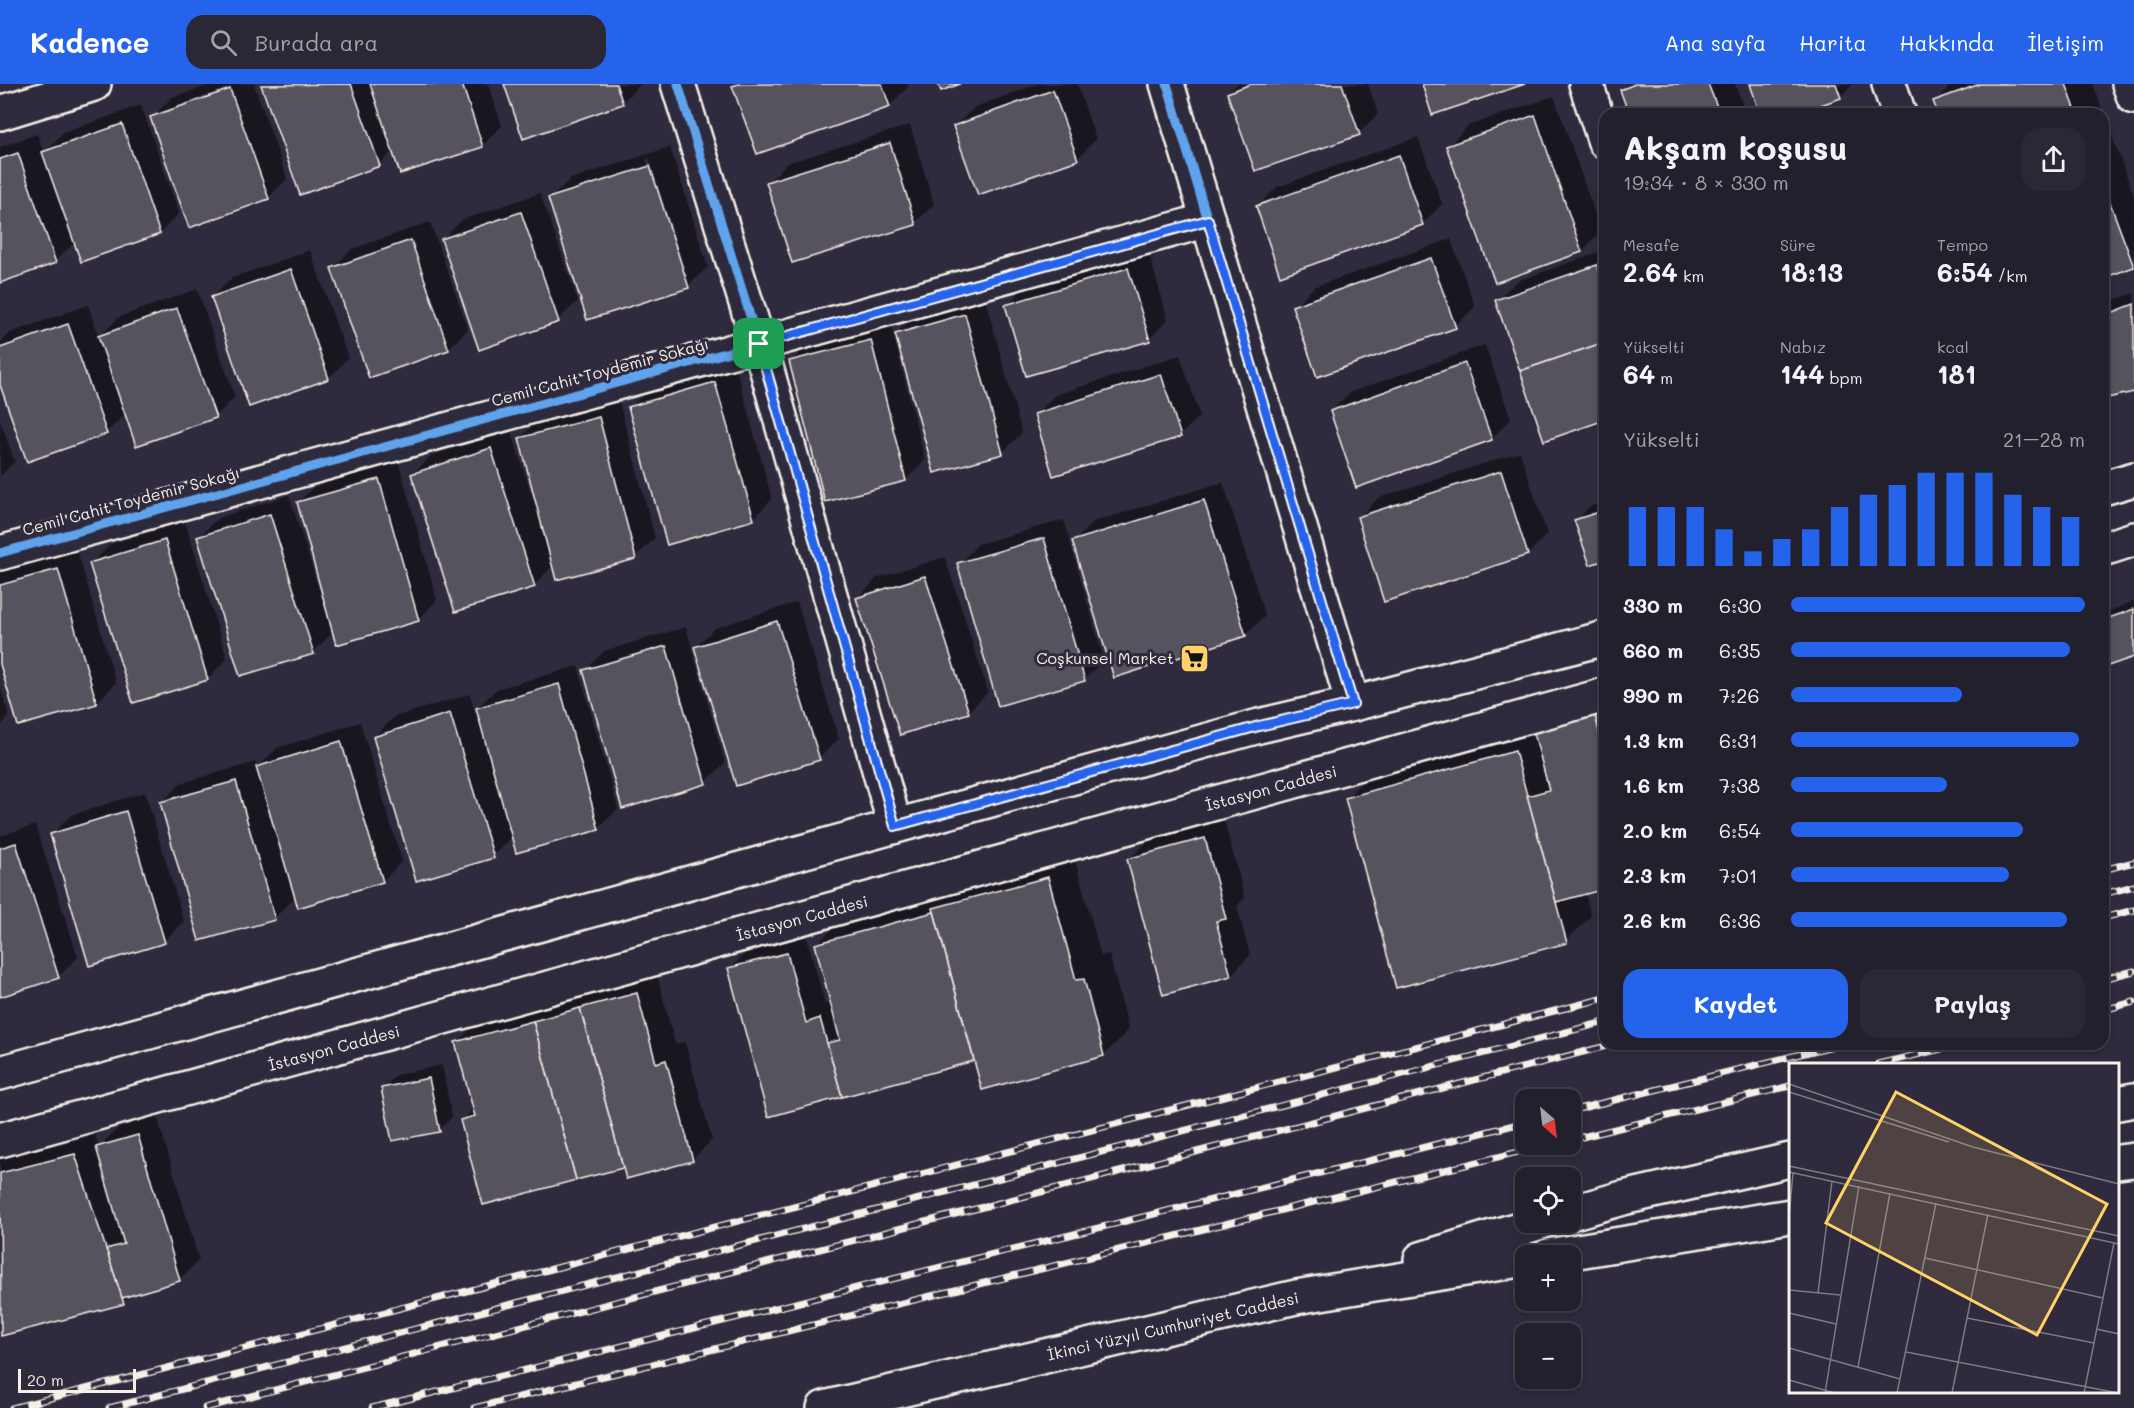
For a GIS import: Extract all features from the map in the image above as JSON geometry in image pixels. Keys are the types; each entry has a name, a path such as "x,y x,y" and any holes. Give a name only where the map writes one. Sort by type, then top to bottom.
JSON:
{"main road":[{"path":"0,113 94,84"},
{"path":"678,84 759,344 895,826"},
{"path":"1167,84 1353,704"},
{"path":"1586,84 1599,124"},
{"path":"1889,84 1897,108"},
{"path":"2129,84 2134,97"},
{"name":"Cemil Cahit Toydemir Sokağı","path":"0,553 1208,220"},
{"path":"2109,487 2134,479"},
{"path":"2109,547 2134,539"},
{"path":"0,1073 1259,726 1353,704 1599,640"},
{"name":"İstasyon Caddesi","path":"0,1140 1599,697"},
{"path":"2119,1103 2134,1100"},
{"path":"1581,1210 1623,1197 1789,1160"},
{"path":"2119,1162 2134,1160"},
{"path":"1581,1250 1789,1215"},
{"path":"1296,1297 1515,1230"},
{"name":"İkinci Yüzyıl Cumhuriyet Caddesi","path":"824,1408 1296,1297 1515,1261"}],"building":[{"path":"351,84 380,166 300,195 261,85"},
{"path":"370,84 462,84 483,147 400,174"},
{"path":"504,84 616,84 623,104 523,139"},
{"path":"739,84 882,84 890,107 757,154 732,86"},
{"path":"938,84 960,84 941,91"},
{"path":"1251,84 1342,84 1360,135 1255,171 1227,93"},
{"path":"1422,84 1525,84 1432,115"},
{"path":"1635,84 1708,84 1718,108 1627,108 1620,90"},
{"path":"1750,84 1836,84 1841,98 1812,108 1758,108"},
{"path":"1980,84 2066,84 2075,108 1936,108 1933,101"},
{"path":"230,89 269,199 189,228 150,117"},
{"path":"1053,90 1078,160 978,195 953,126"},
{"path":"1535,115 1582,252 1495,283 1446,146"},
{"path":"122,124 160,234 81,262 42,152"},
{"path":"890,143 916,225 792,263 766,182"},
{"path":"18,153 56,263 0,283 0,159"},
{"path":"1399,155 1423,225 1280,276 1256,206"},
{"path":"650,166 689,288 587,320 548,198"},
{"path":"2109,200 2134,267 2109,276"},
{"path":"521,212 559,322 479,350 441,239"},
{"path":"411,240 449,350 369,378 331,268"},
{"path":"1431,258 1456,328 1317,377 1292,306"},
{"path":"1597,265 1599,271 1599,344 1520,371 1495,300"},
{"path":"1128,268 1150,341 1026,376 1005,305"},
{"path":"291,269 329,379 249,407 211,297"},
{"path":"2134,304 2134,392 2109,398 2109,314"},
{"path":"177,308 216,418 136,446 98,336"},
{"path":"965,314 1003,454 934,473 895,334"},
{"path":"68,324 107,434 27,462 0,385 0,348"},
{"path":"871,340 906,481 825,502 789,361"},
{"path":"1599,344 1599,422 1544,441 1520,371"},
{"path":"1465,363 1492,440 1356,488 1330,411"},
{"path":"1161,374 1181,437 1053,476 1034,414"},
{"path":"715,382 754,520 667,545 628,407"},
{"path":"599,417 636,559 556,580 519,438"},
{"path":"491,448 535,587 455,612 411,474"},
{"path":"1501,471 1528,555 1384,602 1357,517"},
{"path":"379,479 419,621 336,645 297,502"},
{"path":"1204,500 1246,636 1114,678 1072,541"},
{"path":"1599,512 1599,562 1590,565 1574,520"},
{"path":"270,514 314,654 240,676 197,537"},
{"path":"1044,538 1085,681 998,706 957,563"},
{"path":"165,540 208,680 133,703 89,563"},
{"path":"58,569 97,704 18,726 0,664 0,585"},
{"path":"925,576 969,713 900,735 856,598"},
{"path":"2134,609 2134,657 2109,666 2109,618"},
{"path":"777,621 820,760 736,786 694,647"},
{"path":"666,646 706,784 622,809 583,670"},
{"path":"559,684 599,830 516,853 476,708"},
{"path":"1599,711 1599,731 1594,712"},
{"path":"1594,712 1599,731 1599,891 1556,902 1527,796 1549,790 1533,729"},
{"path":"450,713 494,858 416,881 373,737"},
{"path":"341,741 383,882 298,908 256,767"},
{"path":"1515,751 1567,943 1396,988 1345,798"},
{"path":"236,781 275,920 199,941 160,802"},
{"path":"126,811 165,943 89,966 50,834"},
{"path":"1205,838 1226,919 1216,921 1231,976 1163,995 1127,859"},
{"path":"16,843 59,978 0,997 0,848"},
{"path":"1048,877 1076,980 1084,979 1104,1056 982,1090 933,908"},
{"path":"934,912 974,1061 842,1097 827,1043 840,1040 815,944"},
{"path":"787,953 806,1023 820,1018 842,1097 768,1117 728,968"},
{"path":"637,993 656,1063 666,1060 693,1161 626,1179 580,1008"},
{"path":"580,1008 623,1168 576,1180 533,1021"},
{"path":"533,1021 576,1180 483,1205 460,1120 475,1116 455,1042"},
{"path":"429,1078 440,1132 392,1141 381,1088"},
{"path":"138,1135 180,1281 122,1298 106,1249 124,1244 96,1147"},
{"path":"75,1154 124,1304 1,1336 0,1173"}],"railway":[{"path":"2109,868 2134,862"},
{"path":"2109,892 2134,886"},
{"path":"2109,916 2134,910"},
{"path":"2109,977 2134,971"},
{"path":"12,1408 1599,1000"},
{"path":"2109,1008 2134,1002"},
{"path":"109,1408 1599,1024"},
{"path":"205,1408 1599,1048"},
{"path":"1581,1108 1817,1050"},
{"path":"1882,1063 1937,1050"},
{"path":"1581,1137 1789,1086"},
{"path":"372,1408 1515,1125"},
{"path":"474,1408 1515,1153"}],"cycle path":[{"path":"678,84 766,367 895,826"},
{"path":"1167,84 1353,704"},
{"path":"0,553 1208,220"}],"place":[{"name":"Coşkunsel Market","path":"1195,658"}],"route":[{"path":"1208,220 1353,704 1259,726 895,826 759,344 1208,220"}]}
